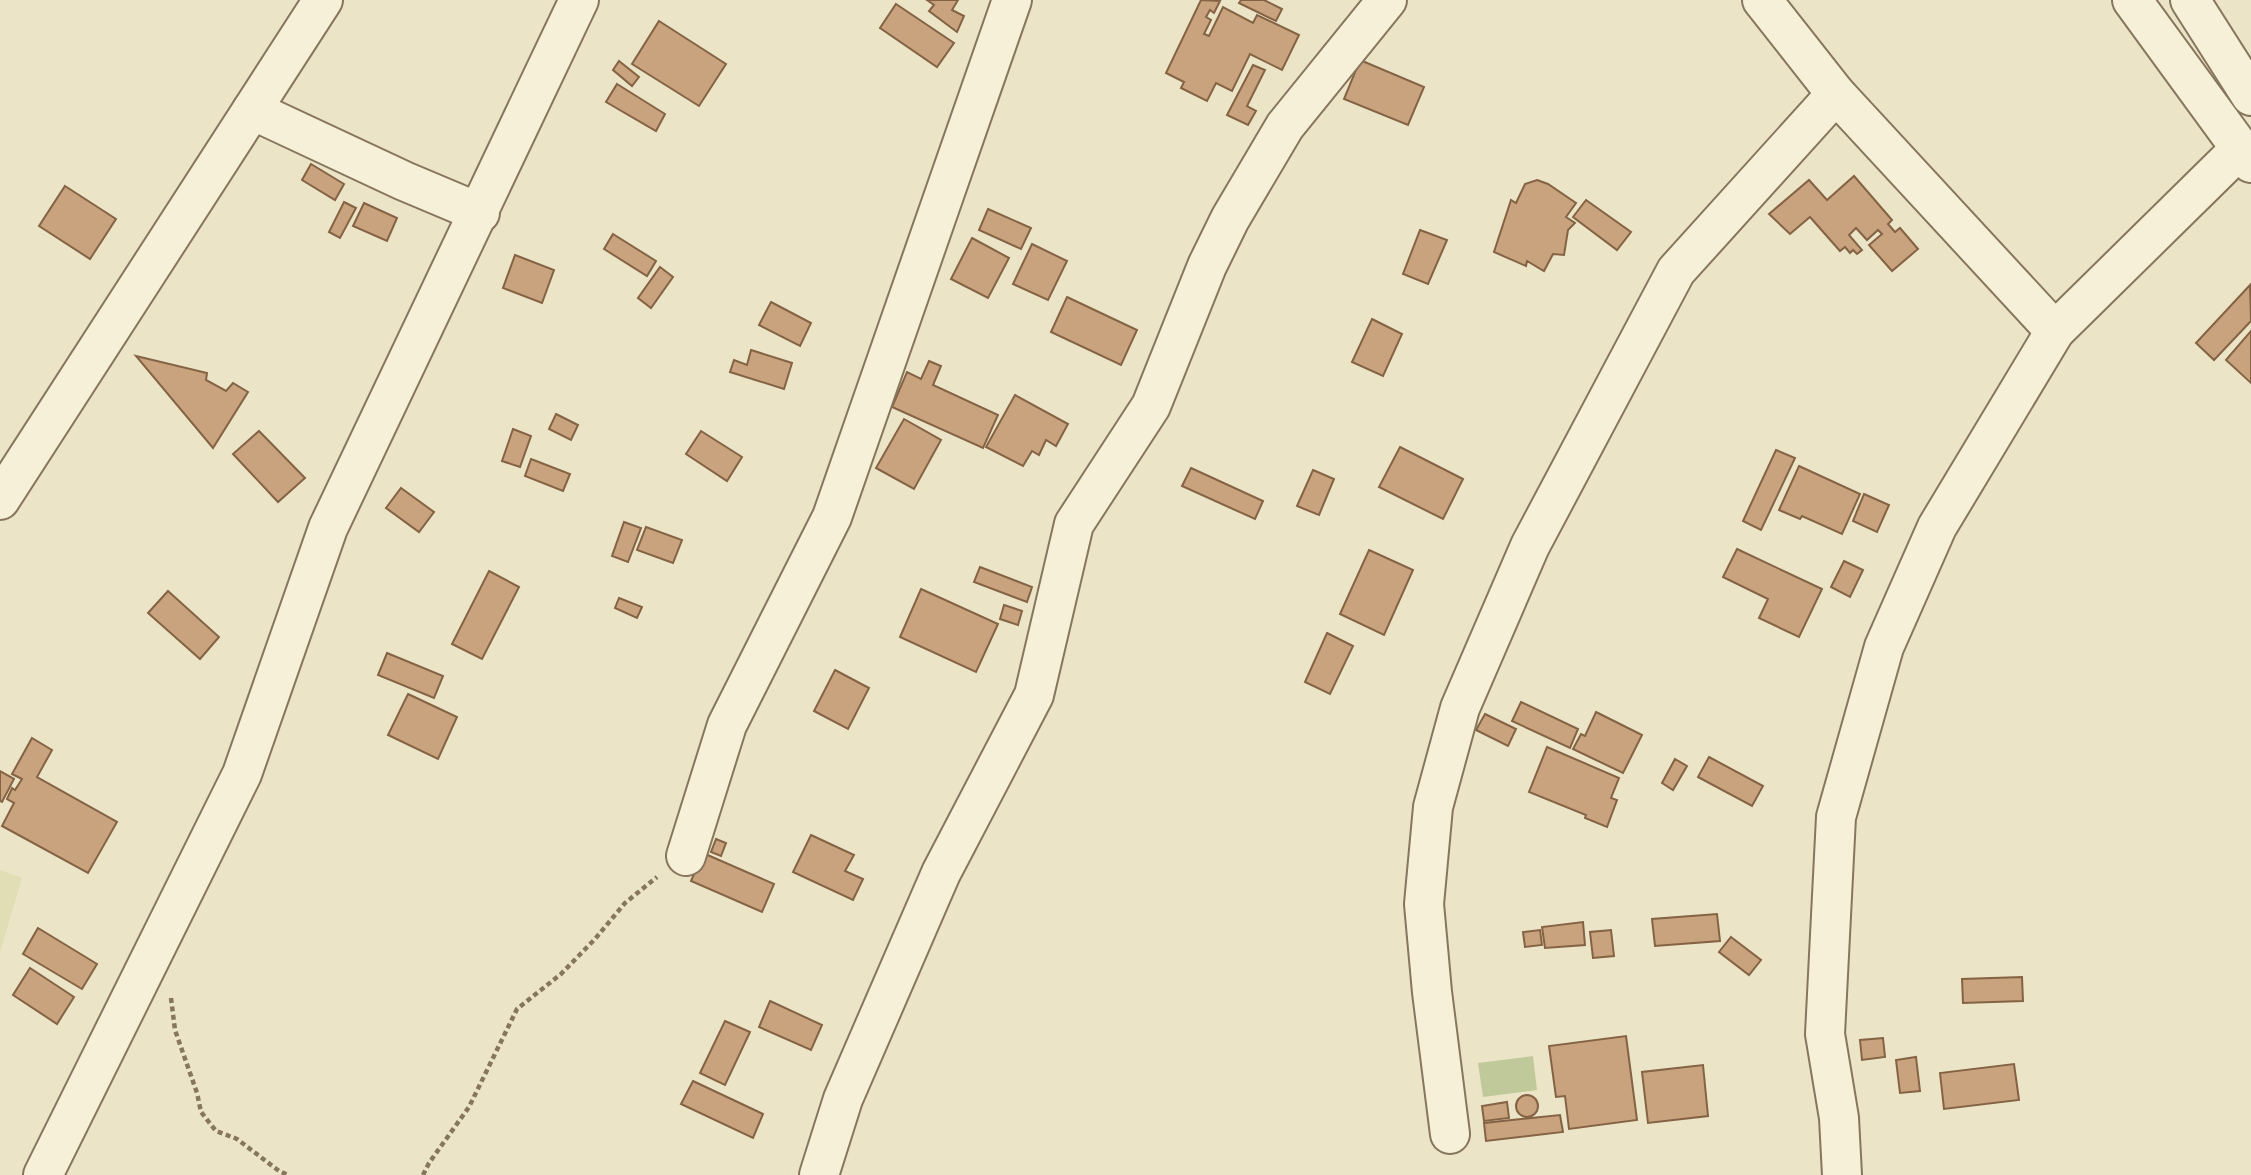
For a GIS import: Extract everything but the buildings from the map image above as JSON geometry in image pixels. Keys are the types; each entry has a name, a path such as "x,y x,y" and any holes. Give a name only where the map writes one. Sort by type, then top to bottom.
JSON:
{"street":[{"path":"0,500 323,0"},
{"path":"43,1175 242,774 328,528 579,0"},
{"path":"686,856 727,725 832,517 1012,0"},
{"path":"819,1175 843,1099 936,886 1034,695 1074,524 1151,406 1207,266 1230,219 1278,138 1387,0"},
{"path":"1762,0 1836,94 2054,331"},
{"path":"1842,1175 1839,1118 1825,1034 1836,817 1884,647 1932,539 2054,331 2245,156 2132,0"},
{"path":"2190,0 2251,96"},
{"path":"1450,1134 1424,904 1433,807 1460,708 1531,546 1676,271 1836,94"},
{"path":"252,110 404,181 480,213"}],"path":[{"path":"424,1175 429,1163 469,1107 517,1009 561,974 625,903 686,856"},
{"path":"143,971 173,1000 175,1030 201,1112 216,1131 237,1139 288,1175"}],"shaded area":[{"path":"0,870 22,878 0,952"}],"green space":[{"path":"1533,1056 1537,1090 1483,1097 1478,1063"}]}
